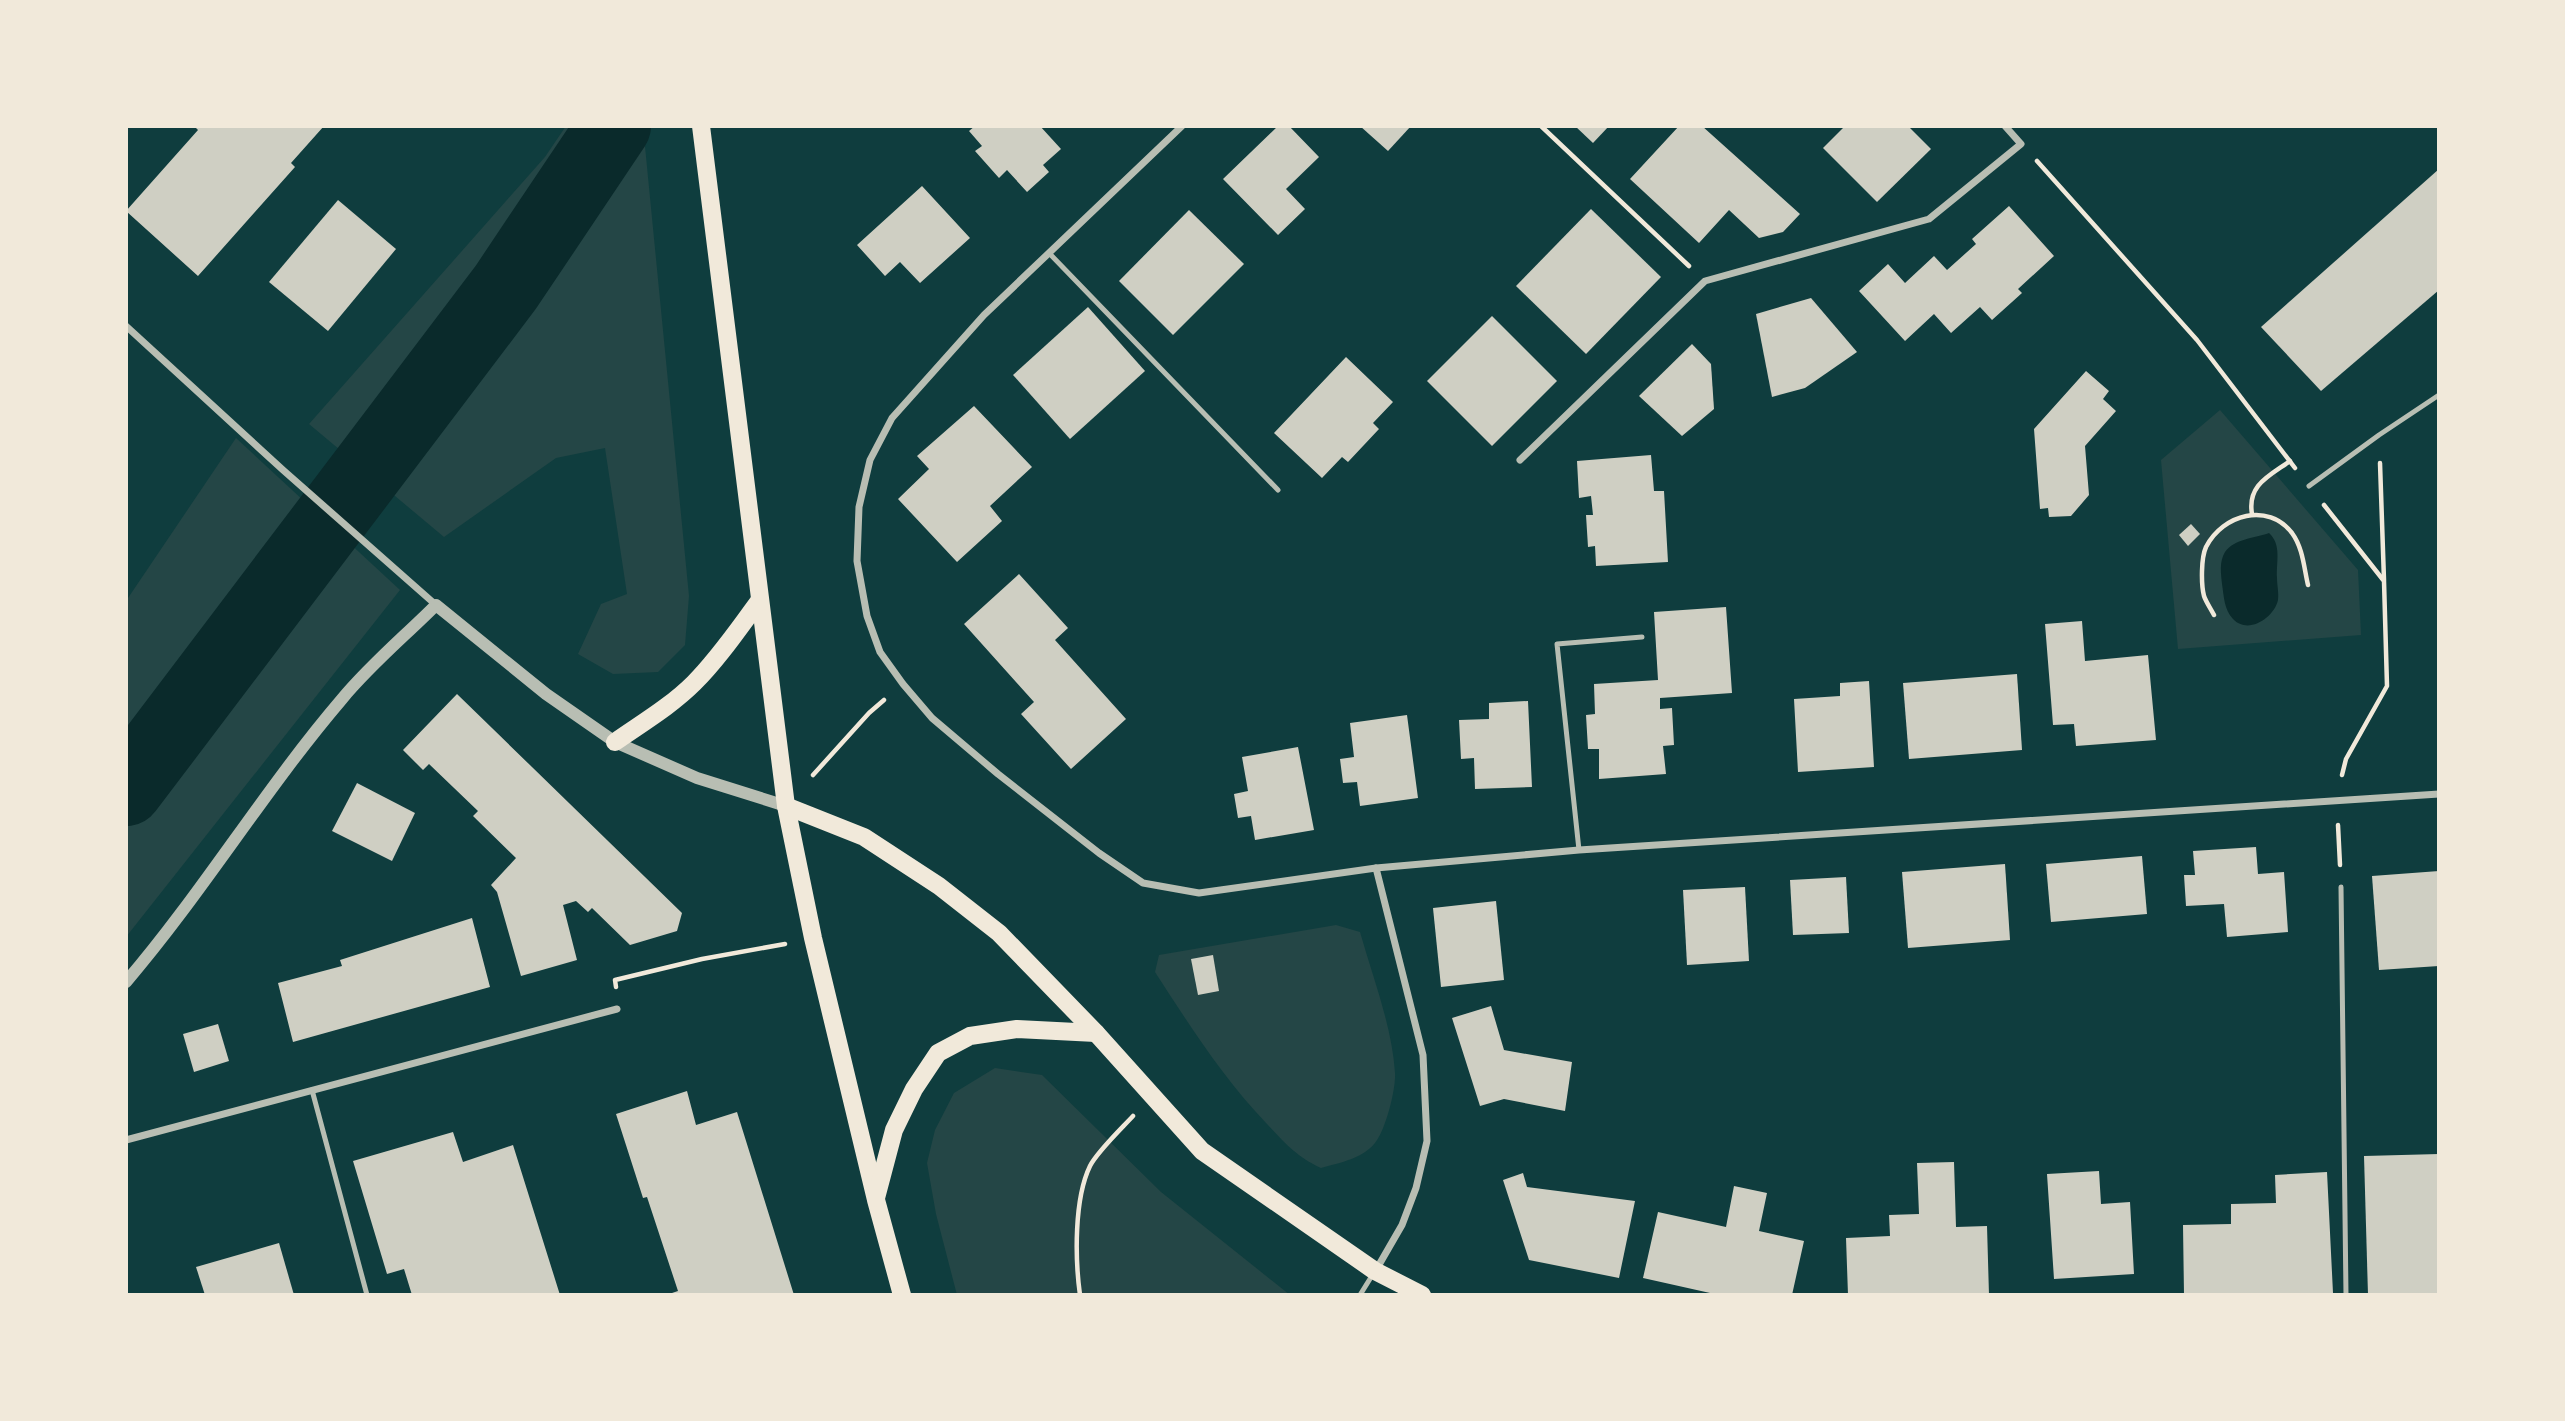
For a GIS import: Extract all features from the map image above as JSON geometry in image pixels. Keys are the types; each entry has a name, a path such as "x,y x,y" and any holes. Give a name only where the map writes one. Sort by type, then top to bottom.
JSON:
{"main road":[{"path":"701,126 786,806 813,938 876,1200 902,1295"},
{"path":"615,742 664,709 694,683 722,652 760,600"},
{"path":"786,806 864,837 939,886 999,933 1096,1033 1202,1151 1375,1270 1422,1295"},
{"path":"876,1200 894,1130 914,1090 938,1053 970,1036 1017,1029 1096,1033"}],"street":[{"path":"1182,126 984,315 892,418 870,460 859,507 856,561 867,616 880,652 903,684 933,718 1099,853 1143,883 1199,893 1376,868 1579,850 2439,794"},
{"path":"1520,460 1705,281 1929,219 2021,144 2005,126"},
{"path":"126,326 436,605 546,694 615,742 697,778 786,806"},
{"path":"126,982 156,947 276,781 343,696 436,605"},
{"path":"1375,1270 1402,1224 1416,1188 1427,1141 1423,1055 1376,868"},
{"path":"126,1140 617,1009"}],"lane":[{"path":"1049,253 1278,490"},
{"path":"2309,486 2439,396"},
{"path":"1579,850 1558,644 1642,637"},
{"path":"2341,887 2346,1295"},
{"path":"312,1090 368,1295"},
{"path":"1360,1295 1375,1270"}],"path":[{"path":"1541,126 1705,281"},
{"path":"2021,144 2197,340 2384,581"},
{"path":"2341,887 2336,802 2346,760 2387,686 2379,435"},
{"path":"2252,514 2250,502 2253,492 2261,482 2290,461"},
{"path":"2214,615 2204,596 2205,548 2219,531 2241,517 2263,515 2278,521 2291,533 2300,548 2308,585"},
{"path":"786,806 869,713 903,684"},
{"path":"617,1009 615,980 702,959 813,938"},
{"path":"1080,1295 1076,1239 1081,1199 1090,1165 1152,1095"}],"shaded area":[{"path":"566,126 643,126 689,596 685,645 658,672 613,674 578,654 601,604 627,594 605,448 556,458 444,537 309,424 545,157"},
{"path":"2220,410 2358,570 2361,635 2178,649 2161,460"},
{"path":"236,438 400,590 126,937 126,601"},
{"path":"2269,533 2277,548 2276,607 2260,622 2253,625 2239,624 2230,615 2225,603 2221,572 2223,556 2234,544"},
{"path":"1336,925 1360,932 1386,1020 1395,1080 1387,1117 1372,1146 1352,1159 1321,1168 1292,1149 1251,1106 1208,1051 1155,972 1159,955"},
{"path":"995,1068 1042,1075 1161,1192 1290,1295 957,1295 936,1214 927,1163 935,1130 954,1093"}],"building":[{"path":"194,126 324,126 291,163 295,167 198,276 126,211 198,130"},
{"path":"975,126 1040,126 1061,149 1043,165 1049,172 1027,192 1007,170 999,178 975,151 982,146 969,131"},
{"path":"1278,126 1289,126 1319,157 1286,189 1305,209 1278,235 1223,179"},
{"path":"1360,126 1411,126 1388,151"},
{"path":"1575,126 1609,126 1593,143"},
{"path":"1679,126 1702,126 1800,214 1783,232 1759,238 1729,210 1699,243 1630,179"},
{"path":"1845,126 1908,126 1931,149 1877,202 1823,148"},
{"path":"2439,169 2439,290 2321,391 2261,327"},
{"path":"922,186 970,238 920,283 900,262 885,276 857,245"},
{"path":"338,200 396,249 328,331 269,282"},
{"path":"2009,206 2054,256 2018,289 2022,293 1992,320 1980,307 1951,333 1934,314 1905,341 1859,291 1888,264 1905,283 1934,256 1947,270 1976,244 1972,239"},
{"path":"1591,209 1661,277 1586,354 1516,286"},
{"path":"1189,210 1244,264 1173,335 1119,281"},
{"path":"1811,298 1857,352 1805,388 1772,397 1756,314"},
{"path":"1088,307 1145,371 1070,439 1013,375"},
{"path":"1492,316 1557,381 1492,446 1427,381"},
{"path":"1692,344 1711,364 1714,409 1682,436 1639,396"},
{"path":"1346,357 1393,402 1373,423 1379,429 1348,462 1342,457 1322,478 1274,433"},
{"path":"2086,371 2109,391 2103,399 2116,411 2085,446 2089,495 2071,516 2049,517 2048,508 2040,509 2034,429"},
{"path":"974,406 1032,467 990,506 1002,521 957,562 898,499 929,469 917,456"},
{"path":"1651,455 1654,491 1664,491 1668,562 1596,566 1595,546 1588,547 1586,515 1593,515 1591,496 1579,498 1577,461"},
{"path":"2191,524 2200,534 2188,546 2179,535"},
{"path":"1019,574 1068,628 1055,640 1126,719 1071,769 1021,714 1034,702 964,624"},
{"path":"1726,607 1732,693 1660,698 1660,709 1672,708 1674,745 1663,746 1666,774 1599,779 1599,749 1588,749 1586,715 1595,714 1594,684 1658,680 1654,612"},
{"path":"2082,621 2085,661 2148,655 2156,740 2076,746 2074,724 2053,725 2045,624"},
{"path":"2017,674 2022,750 1909,759 1903,683"},
{"path":"1869,681 1874,767 1798,772 1794,699 1840,696 1840,683"},
{"path":"457,694 682,913 677,931 630,945 592,908 588,912 576,901 563,905 577,960 521,976 497,892 491,885 516,858 473,816 478,811 429,764 423,770 403,750"},
{"path":"1528,701 1532,787 1475,789 1474,758 1461,759 1459,720 1489,719 1489,703"},
{"path":"1407,715 1418,798 1360,806 1357,782 1343,783 1340,759 1354,757 1350,723"},
{"path":"1298,747 1314,830 1255,840 1251,816 1238,818 1234,794 1248,791 1242,757"},
{"path":"357,783 415,813 392,861 332,831"},
{"path":"2256,847 2258,874 2284,872 2288,932 2227,937 2224,904 2186,906 2184,875 2195,875 2193,851"},
{"path":"2142,856 2147,914 2051,922 2046,864"},
{"path":"2005,864 2010,940 1908,948 1902,872"},
{"path":"2439,871 2439,966 2379,970 2372,876"},
{"path":"1846,877 1849,933 1793,935 1790,880"},
{"path":"1745,887 1749,961 1687,965 1683,890"},
{"path":"1496,901 1504,980 1441,987 1433,908"},
{"path":"472,918 490,987 293,1042 278,983 342,966 340,960"},
{"path":"1213,955 1219,991 1198,995 1191,959"},
{"path":"1491,1006 1504,1050 1572,1062 1565,1111 1504,1099 1480,1106 1452,1018"},
{"path":"218,1024 229,1061 194,1072 183,1034"},
{"path":"687,1091 696,1125 737,1112 794,1295 666,1295 678,1291 647,1197 643,1198 616,1114"},
{"path":"453,1132 463,1162 513,1145 560,1295 412,1295 404,1269 387,1274 353,1161"},
{"path":"2439,1154 2439,1293 2368,1295 2364,1156"},
{"path":"1954,1162 1956,1227 1987,1226 1989,1295 1848,1295 1846,1238 1890,1236 1889,1215 1919,1214 1917,1163"},
{"path":"2099,1171 2101,1204 2130,1202 2134,1274 2054,1279 2047,1174"},
{"path":"2327,1172 2333,1293 2184,1295 2183,1225 2231,1224 2231,1204 2276,1203 2275,1175"},
{"path":"1523,1173 1527,1187 1635,1201 1619,1278 1529,1260 1503,1180"},
{"path":"1734,1186 1767,1193 1759,1231 1804,1241 1792,1295 1719,1295 1643,1278 1658,1212 1726,1227"},
{"path":"279,1243 294,1295 205,1295 196,1267"}],"waterway":[{"path":"126,789 506,287 614,126"}]}
